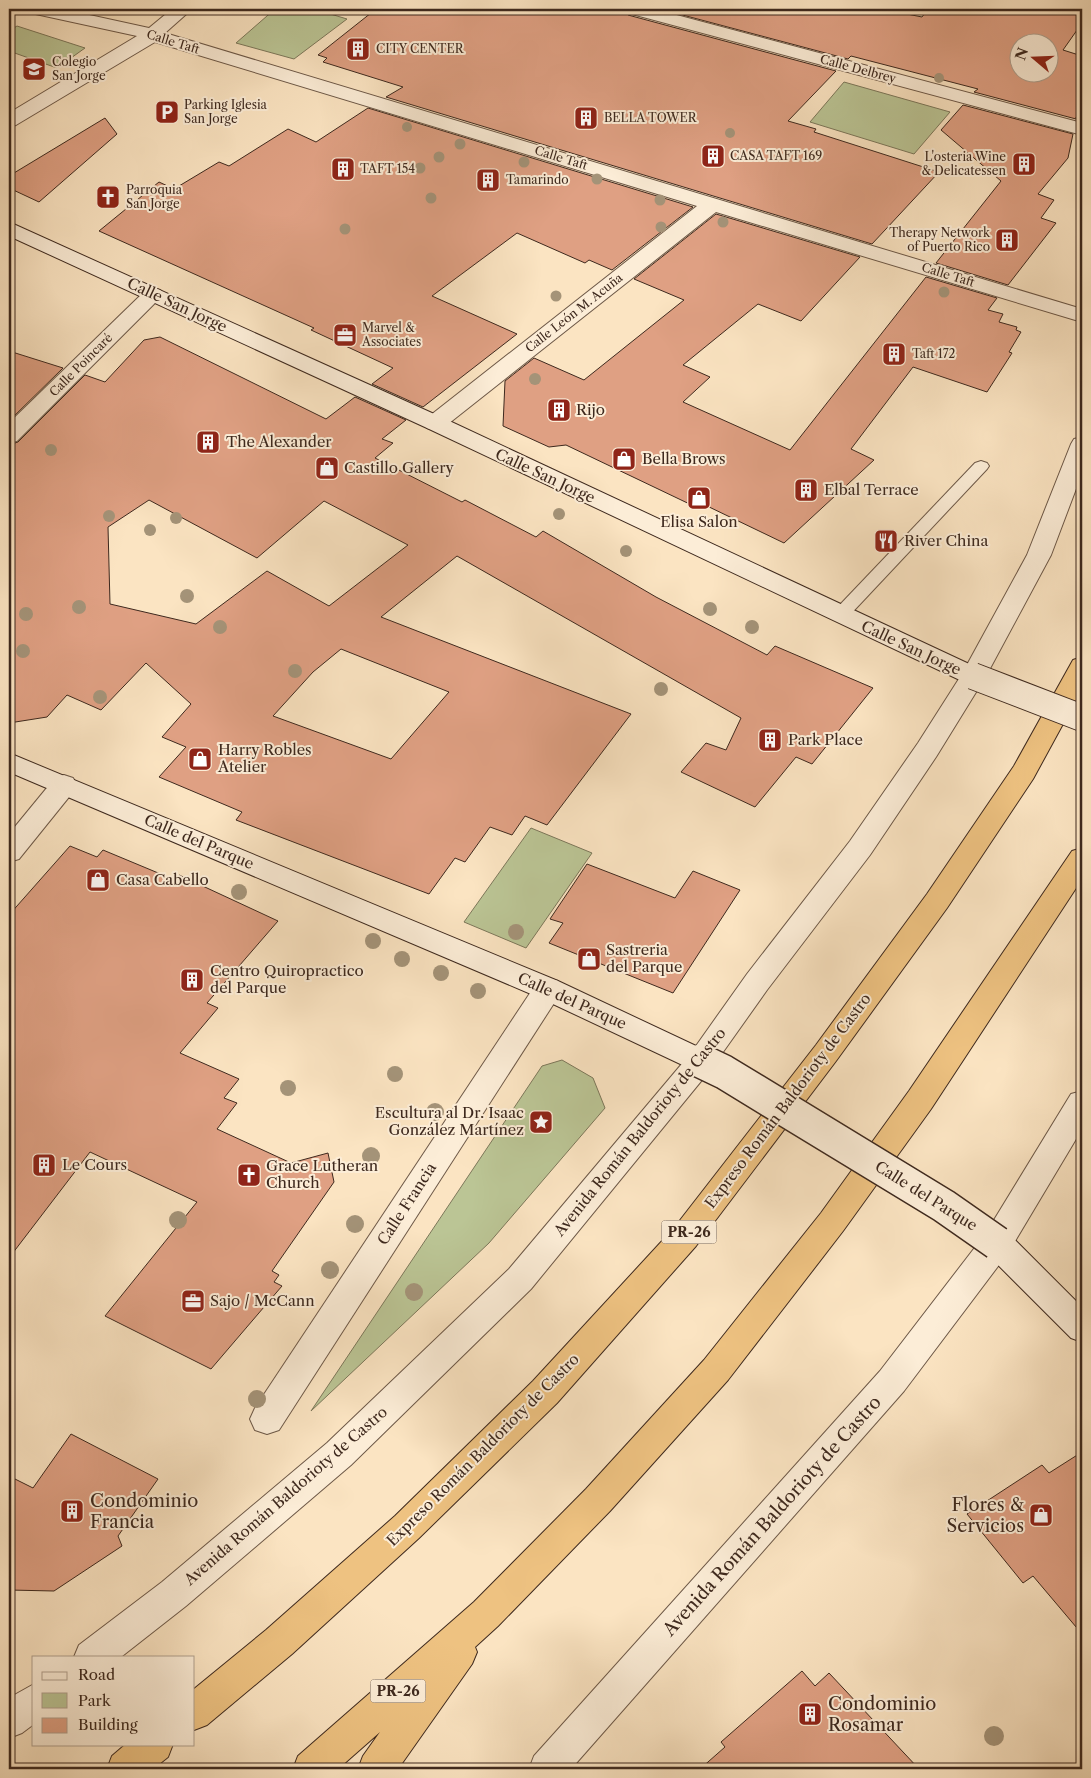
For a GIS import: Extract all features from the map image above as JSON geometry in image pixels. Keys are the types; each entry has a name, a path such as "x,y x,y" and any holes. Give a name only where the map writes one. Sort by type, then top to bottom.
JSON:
{"highway":[{"name":"Expreso Román Baldorioty de Castro","path":"195,1711 279,1642 414,1520 545,1392 685,1237 826,1053 937,901 1024,772 1082,666"},
{"name":"PR-26","path":"311,1769 486,1614 598,1500 716,1370 832,1222 920,1100 1082,858"},
{"path":"376,1769 486,1614"},
{"path":"125,1769 153,1746"}],"street":[{"name":"Calle Taft","path":"37,9 129,28 714,203 1082,316"},
{"path":"9,121 151,36 184,9"},
{"name":"Calle Delbrey","path":"634,9 1082,129"},
{"name":"Calle León M. Acuña","path":"435,424 714,203"},
{"name":"Calle San Jorge","path":"9,228 435,424 973,676 1082,718"},
{"name":"Calle Poincaré","path":"9,436 153,294"},
{"name":"Avenida Román Baldorioty de Castro","path":"93,1656 174,1594 339,1454 520,1280 701,1061 757,982 860,848 973,676 1039,555 1082,444"},
{"name":"Calle del Parque","path":"9,762 548,989 724,1072 944,1206 997,1243 1082,1328"},
{"path":"9,852 64,785"},
{"name":"Calle Francia","path":"266,1419 548,989"},
{"name":"Avenida Román Baldorioty de Castro","path":"546,1769 892,1381 997,1243 1082,1102"},
{"path":"9,1720 32,1703"}],"lane":[{"path":"840,615 981,466"}],"green space":[{"path":"275,9 314,9 347,19 294,59 236,43"},
{"path":"17,26 85,48 57,68 9,51 9,31"},
{"path":"844,82 950,112 914,154 810,122"},
{"path":"531,828 592,853 526,948 464,922"},
{"path":"562,1060 593,1078 605,1108 489,1243 311,1411 542,1066"}],"building":[{"path":"376,9 623,9 628,15 836,71 788,121 816,129 814,132 939,172 872,244 386,97 403,87 323,62 327,58 318,55"},
{"path":"660,9 882,9 922,17 928,9 1082,9 1082,23 1063,50 1082,56 1082,118 1076,117 1076,119 974,92 978,89 851,56 848,59"},
{"path":"963,105 1073,134 1068,158 1038,194 1054,200 1041,218 1056,223 1008,285 936,263 1001,181 941,130"},
{"path":"368,108 693,207 612,270 589,260 585,263 517,233 432,296 517,334 423,407 372,384 393,368 311,330 314,328 99,231 159,182 174,189 219,162 229,166 288,129 316,142"},
{"path":"105,118 117,134 39,202 9,188 9,176"},
{"path":"716,214 860,257 801,321 758,304 683,365 710,377 683,402 790,450 926,277 997,298 988,310 1003,314 999,322 1017,327 1016,330 1021,332 1009,352 1012,353 987,392 913,367 851,449 874,460 784,543 705,505 700,509 566,445 549,447 503,426 505,381 534,358 584,380 684,300 634,279"},
{"path":"160,337 326,419 355,397 406,420 382,439 393,443 375,458 462,502 465,500 536,537 543,531 656,597 767,655 775,646 873,688 812,764 796,757 755,807 681,772 706,743 726,750 741,718 457,556 381,617 631,714 547,825 525,816 512,835 490,827 465,862 455,858 429,894 236,820 242,812 159,777 186,747 162,737 191,704 146,663 101,710 67,695 47,717 9,723 9,445 18,442 85,375 105,382 144,340","holes":["149,500 257,558 324,501 408,545 329,606 267,571 196,624 110,604 108,527","341,649 449,692 391,759 273,716 313,672"]},
{"path":"9,351 63,368 9,421"},
{"path":"70,846 97,857 103,850 175,880 179,875 278,921 207,1003 218,1008 180,1053 239,1079 224,1098 237,1103 217,1129 291,1163 328,1153 334,1182 272,1271 279,1275 274,1282 282,1286 211,1369 105,1316 197,1202 90,1152 9,1258 9,915"},
{"path":"587,864 675,898 693,871 740,890 673,993 549,943 563,923 550,919"},
{"name":"Condominio Francia","path":"71,1434 158,1479 118,1536 122,1546 54,1591 9,1590 9,1476 33,1488"},
{"path":"1082,1452 1082,1634 1033,1576 1023,1583 967,1514 1042,1465 1049,1473"},
{"name":"Condominio Rosamar","path":"802,1671 815,1686 829,1673 919,1769 700,1769 725,1747 721,1742"}],"place":[{"name":"CITY CENTER","path":"358,49"},
{"name":"Colegio San Jorge","path":"34,69"},
{"name":"Parking Iglesia San Jorge","path":"167,112"},
{"name":"BELLA TOWER","path":"586,118"},
{"name":"CASA TAFT 169","path":"713,156"},
{"name":"L'osteria Wine & Delicatessen","path":"1024,164"},
{"name":"TAFT 154","path":"343,169"},
{"name":"Tamarindo","path":"488,180"},
{"name":"Parroquia San Jorge","path":"108,197"},
{"name":"Therapy Network of Puerto Rico","path":"1007,240"},
{"name":"Marvel & Associates","path":"345,335"},
{"name":"Taft 172","path":"894,354"},
{"name":"Rijo","path":"559,410"},
{"name":"The Alexander","path":"208,442"},
{"name":"Bella Brows","path":"624,459"},
{"name":"Castillo Gallery","path":"327,468"},
{"name":"Elbal Terrace","path":"806,490"},
{"name":"Elisa Salon","path":"699,498"},
{"name":"River China","path":"886,541"},
{"name":"Park Place","path":"770,740"},
{"name":"Harry Robles Atelier","path":"200,759"},
{"name":"Casa Cabello","path":"98,880"},
{"name":"Sastreria del Parque","path":"589,959"},
{"name":"Centro Quiropractico del Parque","path":"192,980"},
{"name":"Escultura al Dr. Isaac González Martínez","path":"541,1122"},
{"name":"Le Cours","path":"44,1165"},
{"name":"Grace Lutheran Church","path":"249,1175"},
{"name":"Sajo / McCann","path":"193,1301"},
{"name":"Condominio Francia","path":"72,1511"},
{"name":"Flores & Servicios","path":"1041,1515"},
{"name":"Condominio Rosamar","path":"810,1714"}]}
